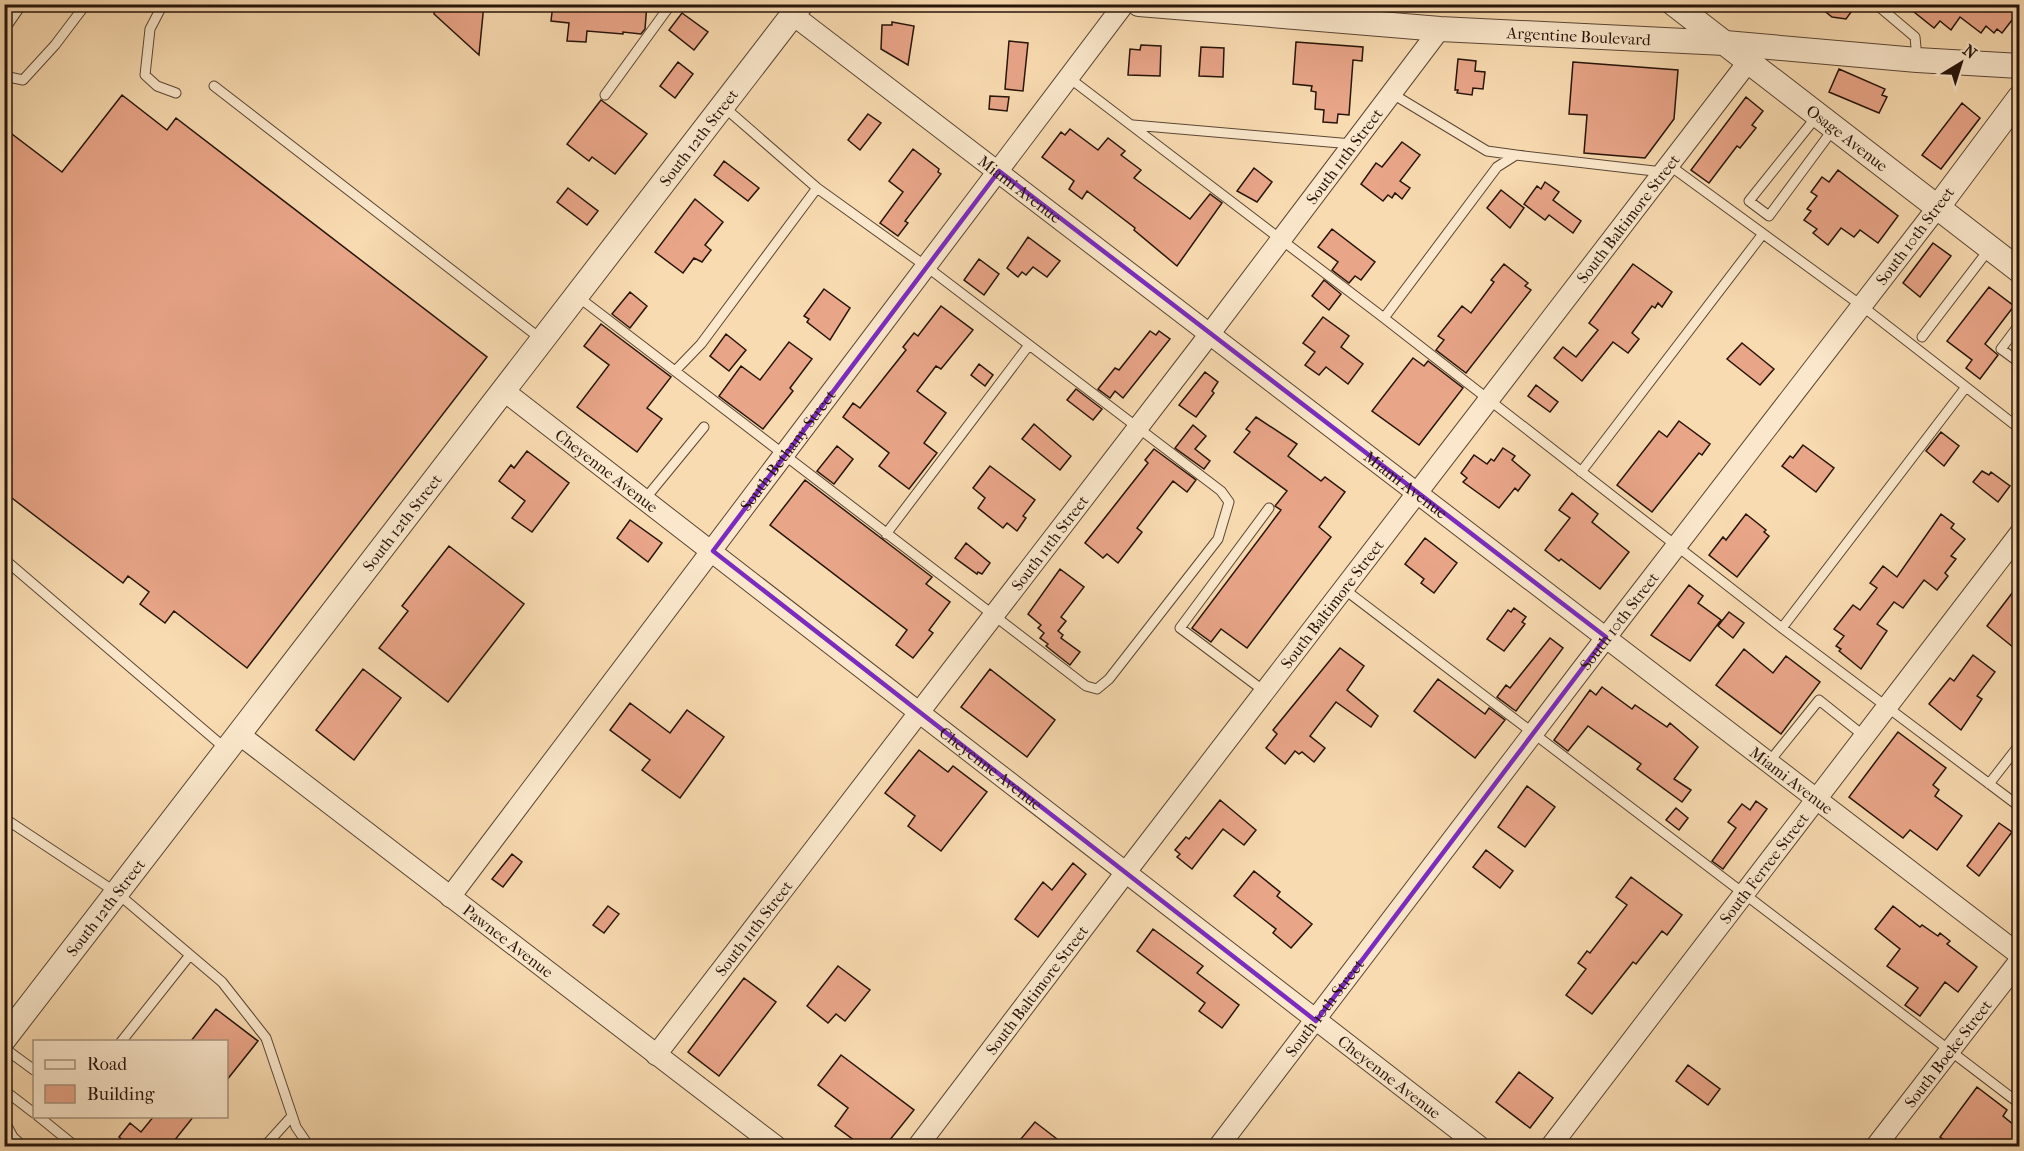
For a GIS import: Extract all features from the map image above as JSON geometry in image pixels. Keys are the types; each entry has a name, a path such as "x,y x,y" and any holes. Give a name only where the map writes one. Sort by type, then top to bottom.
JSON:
{"street":[{"name":"South Bethany Street","path":"450,897 1124,4"},
{"name":"Argentine Boulevard","path":"1139,4 1440,29 1725,43 1917,60 2019,66"},
{"name":"Osage Avenue","path":"1674,4 2019,272"},
{"name":"South 12th Street","path":"4,1039 797,10"},
{"name":"Miami Avenue","path":"797,10 999,171 1816,798 2019,957"},
{"name":"South 11th Street","path":"656,1055 1138,428 1440,29"},
{"name":"South Baltimore Street","path":"918,1146 1264,691 1748,62"},
{"name":"South 10th Street","path":"1219,1146 1606,637 1937,207 2017,107"},
{"name":"Cheyenne Avenue","path":"504,391 1479,1146"},
{"name":"South Ferree Street","path":"1551,1146 2019,533"},
{"name":"Pawnee Avenue","path":"234,743 450,897 776,1146"},
{"name":"South Boeke Street","path":"1876,1146 2019,957"}],"lane":[{"path":"4,30 22,4"},
{"path":"4,76 23,80 55,45 86,4"},
{"path":"163,4 150,29 145,75 157,86 176,93"},
{"path":"605,94 671,4"},
{"path":"1876,4 1916,37 1917,60"},
{"path":"1068,77 1489,399 1782,628 2019,807"},
{"path":"214,86 543,340"},
{"path":"1391,93 1487,151 1666,169 1862,306 2019,429"},
{"path":"577,296 1086,686 1097,689 1109,679 1218,539 1229,501 1221,491 927,267 817,188 723,106"},
{"path":"1826,122 1768,216 1749,201 1826,122"},
{"path":"1133,125 1353,144"},
{"path":"1487,151 1497,167"},
{"path":"1384,318 1497,167 1516,155"},
{"path":"675,370 701,344 817,188"},
{"path":"1581,472 1762,235"},
{"path":"1922,337 1990,248"},
{"path":"2019,332 2016,329 2001,349 2019,363"},
{"path":"886,534 1029,345"},
{"path":"1782,628 1966,387"},
{"path":"645,499 704,427"},
{"path":"1264,691 1180,628 1269,508"},
{"path":"4,559 234,743"},
{"path":"1344,589 2019,1104"},
{"path":"1769,762 1819,699 1864,736"},
{"path":"1989,784 2019,744"},
{"path":"4,818 117,893 222,982 266,1038 292,1116 309,1146"},
{"path":"122,1040 190,955"},
{"path":"4,1048 33,1069"},
{"path":"4,1090 33,1112"},
{"path":"265,1146 292,1116"},
{"path":"40,1118 75,1146"},
{"path":"4,1120 13,1137 23,1146"}],"highlighted area":[{"path":"999,171 1606,637 1316,1021 713,551"}],"building":[{"path":"435,4 484,4 479,55 434,14"},
{"path":"553,4 647,4 645,29 641,34 587,31 586,42 567,41 569,23 551,21"},
{"path":"1816,4 1857,4 1846,19 1832,17"},
{"path":"1904,4 2011,4 2019,11 2002,33 1997,29 1994,33 1986,26 1981,33 1960,17 1951,30 1940,21 1934,28"},
{"path":"682,13 708,32 694,50 669,30"},
{"path":"892,22 914,26 908,65 881,49 882,25 892,25"},
{"path":"1009,41 1028,43 1023,91 1005,89"},
{"path":"1296,42 1363,47 1362,61 1353,60 1349,115 1338,114 1337,123 1323,122 1324,110 1315,109 1316,92 1311,91 1312,86 1293,84"},
{"path":"1141,45 1161,46 1160,76 1128,75 1130,49 1140,50"},
{"path":"1201,47 1224,48 1223,77 1199,76"},
{"path":"1458,59 1476,61 1475,71 1485,72 1483,89 1473,88 1472,95 1457,93 1458,90 1455,90"},
{"path":"678,62 693,74 675,98 660,86"},
{"path":"1573,62 1678,70 1674,119 1645,158 1584,153 1587,115 1569,114"},
{"path":"1839,69 1885,89 1882,95 1887,97 1879,113 1829,92"},
{"path":"122,95 167,130 176,118 487,357 247,668 174,611 165,623 140,604 149,592 128,576 123,583 4,492 4,128 62,172"},
{"path":"990,96 1009,97 1007,111 989,109"},
{"path":"1746,97 1763,111 1752,125 1756,128 1740,148 1737,146 1709,183 1691,170"},
{"path":"601,100 647,134 615,174 592,157 589,161 567,144"},
{"path":"1962,103 1980,118 1941,169 1922,155"},
{"path":"868,114 881,123 860,150 848,140"},
{"path":"1070,129 1098,150 1108,138 1125,151 1121,155 1141,170 1134,178 1190,219 1210,194 1222,203 1177,266 1134,230 1135,228 1087,191 1082,199 1069,189 1074,181 1042,157 1061,132 1065,135"},
{"path":"1402,142 1420,155 1400,181 1410,188 1402,199 1395,193 1392,198 1388,195 1383,201 1361,184 1376,163 1382,167"},
{"path":"913,149 939,169 938,172 941,174 905,221 908,223 898,236 880,223 903,192 889,181"},
{"path":"724,161 759,188 748,201 714,175"},
{"path":"1254,168 1272,182 1257,202 1237,191"},
{"path":"1838,170 1898,216 1878,243 1860,230 1854,237 1841,228 1828,245 1813,233 1817,229 1804,220 1811,211 1807,209 1817,196 1811,192 1822,177 1829,182"},
{"path":"1545,182 1559,192 1553,200 1581,221 1573,233 1549,215 1545,220 1524,204 1537,186 1541,189"},
{"path":"568,188 598,211 587,225 557,202"},
{"path":"1501,190 1524,208 1510,228 1487,208"},
{"path":"695,199 723,222 705,245 711,250 702,262 694,258 683,273 655,252"},
{"path":"1332,229 1375,262 1361,280 1355,276 1349,283 1332,270 1338,262 1318,247"},
{"path":"1028,237 1060,261 1047,277 1033,267 1026,275 1022,272 1018,277 1007,268"},
{"path":"1933,243 1951,256 1920,297 1903,283"},
{"path":"979,259 999,274 984,295 964,280"},
{"path":"1504,264 1528,283 1525,286 1531,290 1466,373 1436,350 1444,340 1438,336 1462,306 1471,313 1494,282 1491,280"},
{"path":"1633,264 1672,292 1662,307 1658,303 1655,308 1652,306 1632,333 1639,339 1628,353 1613,342 1582,381 1554,358 1563,347 1576,357 1598,330 1589,323"},
{"path":"1324,280 1341,294 1329,310 1312,296"},
{"path":"1989,287 2014,306 1985,344 1998,355 1980,379 1966,368 1972,360 1947,341"},
{"path":"824,289 850,308 830,340 807,322 809,319 804,316"},
{"path":"630,292 647,306 630,328 612,314"},
{"path":"941,306 973,330 941,369 936,366 917,391 946,413 924,443 937,453 909,489 879,466 889,453 843,417 853,403 860,408 906,350 903,347 914,333 918,336"},
{"path":"1323,317 1349,336 1341,347 1363,364 1348,384 1326,367 1319,375 1305,365 1315,352 1303,343"},
{"path":"601,324 671,377 647,408 662,419 637,452 577,407 609,365 584,346"},
{"path":"1150,331 1156,335 1159,331 1170,339 1123,398 1115,391 1110,398 1098,389 1115,368 1119,370"},
{"path":"726,334 746,350 729,371 710,356"},
{"path":"789,342 812,359 790,388 793,391 763,429 719,396 741,366 760,380"},
{"path":"1742,343 1774,369 1760,385 1727,359"},
{"path":"1413,358 1424,366 1428,361 1463,388 1419,445 1372,411"},
{"path":"979,364 993,375 985,386 971,375"},
{"path":"1205,372 1218,382 1212,391 1214,393 1196,417 1179,405"},
{"path":"1536,385 1558,402 1550,412 1528,396"},
{"path":"1076,389 1102,409 1093,420 1067,400"},
{"path":"1256,417 1297,444 1288,456 1321,481 1325,477 1345,492 1319,527 1331,537 1247,648 1221,629 1211,642 1192,628 1281,510 1275,506 1287,491 1234,452 1250,432 1246,429"},
{"path":"1679,421 1710,444 1702,455 1699,453 1652,512 1617,485 1659,431 1667,437"},
{"path":"1034,424 1071,456 1060,470 1022,439"},
{"path":"1193,425 1206,436 1195,449 1210,461 1204,469 1175,448"},
{"path":"1941,432 1959,446 1944,466 1926,451"},
{"path":"1803,445 1834,468 1816,492 1782,466 1790,456 1793,458"},
{"path":"837,446 853,459 834,484 817,471"},
{"path":"1503,448 1515,456 1512,460 1530,475 1518,491 1515,488 1499,508 1463,482 1467,478 1461,473 1474,455 1487,464 1491,459 1494,461"},
{"path":"1154,449 1196,480 1187,492 1173,481 1137,528 1142,532 1118,563 1107,554 1103,558 1085,543 1148,463 1145,460"},
{"path":"527,451 569,483 532,532 512,518 525,501 499,481 511,465 514,468"},
{"path":"990,466 1035,500 1023,516 1026,518 1017,531 1007,523 1003,528 978,508 985,498 973,488"},
{"path":"1982,471 1989,475 1991,472 2010,486 1998,502 1973,482"},
{"path":"805,480 932,577 926,584 950,602 929,630 933,633 913,658 896,645 907,630 770,525"},
{"path":"1572,493 1598,514 1592,522 1629,552 1600,589 1561,559 1559,561 1545,550 1570,518 1559,510"},
{"path":"1746,514 1766,530 1764,532 1769,536 1737,577 1709,555 1723,537 1726,540"},
{"path":"1941,514 1954,524 1951,528 1965,539 1951,556 1956,559 1945,573 1948,576 1937,590 1924,580 1903,608 1894,602 1877,624 1887,631 1861,669 1839,651 1841,649 1836,646 1844,636 1834,629 1853,605 1860,610 1877,588 1870,583 1883,566 1897,577"},
{"path":"630,520 662,543 648,562 617,538"},
{"path":"1425,538 1457,563 1434,593 1421,583 1424,579 1405,564"},
{"path":"966,543 990,563 982,574 978,572 977,574 955,558"},
{"path":"449,546 524,604 448,702 379,648 408,611 402,606"},
{"path":"1060,569 1084,587 1061,617 1066,621 1058,631 1063,635 1061,638 1080,652 1070,665 1046,646 1048,644 1040,638 1044,633 1038,628 1041,625 1028,614"},
{"path":"2019,584 2019,652 1987,626"},
{"path":"1689,585 1703,596 1698,603 1721,620 1690,661 1651,635"},
{"path":"1514,608 1526,617 1522,622 1525,624 1504,651 1487,639 1508,610 1511,612"},
{"path":"1729,612 1744,623 1733,638 1718,626"},
{"path":"1550,638 1563,648 1516,711 1497,697 1506,685 1510,688"},
{"path":"1340,648 1364,666 1347,690 1378,716 1371,727 1336,702 1310,736 1325,748 1314,762 1302,752 1299,754 1295,751 1285,764 1266,748 1277,734 1273,730"},
{"path":"1744,649 1773,673 1786,656 1820,682 1781,734 1716,685"},
{"path":"1973,655 1995,672 1977,696 1982,699 1961,730 1929,704 1950,678 1954,681"},
{"path":"363,669 401,698 354,760 316,730"},
{"path":"990,669 1055,720 1027,757 961,707"},
{"path":"1438,679 1485,714 1489,708 1505,720 1475,758 1414,711"},
{"path":"1602,687 1632,709 1635,705 1667,727 1670,723 1698,747 1674,779 1691,790 1682,802 1637,769 1641,764 1588,726 1568,751 1554,740 1590,690 1596,695"},
{"path":"630,703 670,733 687,710 724,737 680,798 642,770 650,760 610,730"},
{"path":"1898,732 1946,768 1933,785 1939,790 1935,796 1962,816 1937,850 1910,830 1903,838 1849,797"},
{"path":"919,750 948,772 953,766 987,792 941,851 908,826 915,816 885,793"},
{"path":"1527,786 1555,807 1525,847 1498,827"},
{"path":"1220,800 1256,830 1244,845 1223,829 1192,869 1177,857 1180,854 1175,850 1186,837 1189,839"},
{"path":"1756,801 1767,809 1723,869 1712,861 1736,828 1728,822 1742,804 1750,810"},
{"path":"1676,808 1688,818 1679,830 1666,820"},
{"path":"1999,823 2012,832 1979,876 1967,866"},
{"path":"1486,850 1513,871 1500,888 1473,867"},
{"path":"512,854 522,862 503,887 492,879"},
{"path":"1073,863 1086,874 1038,937 1015,919 1043,882 1052,890"},
{"path":"1254,871 1280,892 1277,896 1312,924 1291,948 1273,933 1276,929 1234,896"},
{"path":"1631,877 1682,915 1667,935 1662,931 1636,964 1633,962 1592,1014 1566,995 1586,969 1578,963 1587,951 1590,953 1627,905 1616,897"},
{"path":"608,906 619,914 604,933 593,925"},
{"path":"1893,906 1920,927 1922,925 1938,936 1940,933 1950,941 1947,944 1977,967 1958,992 1945,982 1920,1016 1905,1005 1918,988 1887,966 1900,949 1875,929"},
{"path":"1153,929 1203,966 1197,973 1239,1005 1222,1028 1199,1011 1205,1003 1137,951"},
{"path":"838,966 870,990 845,1021 836,1014 828,1023 807,1006"},
{"path":"744,978 776,1002 719,1076 688,1052"},
{"path":"216,1009 258,1041 228,1078 228,1040 192,1040"},
{"path":"841,1055 914,1110 885,1146 862,1146 835,1126 848,1108 818,1085"},
{"path":"1688,1065 1720,1089 1708,1105 1676,1081"},
{"path":"1519,1072 1553,1098 1530,1128 1496,1102"},
{"path":"1977,1087 2007,1110 2003,1116 2019,1129 2019,1146 1953,1146 1940,1137"},
{"path":"152,1118 192,1118 170,1146 130,1146 119,1137 130,1123 141,1132"},
{"path":"1035,1122 1066,1146 1015,1146"}]}
